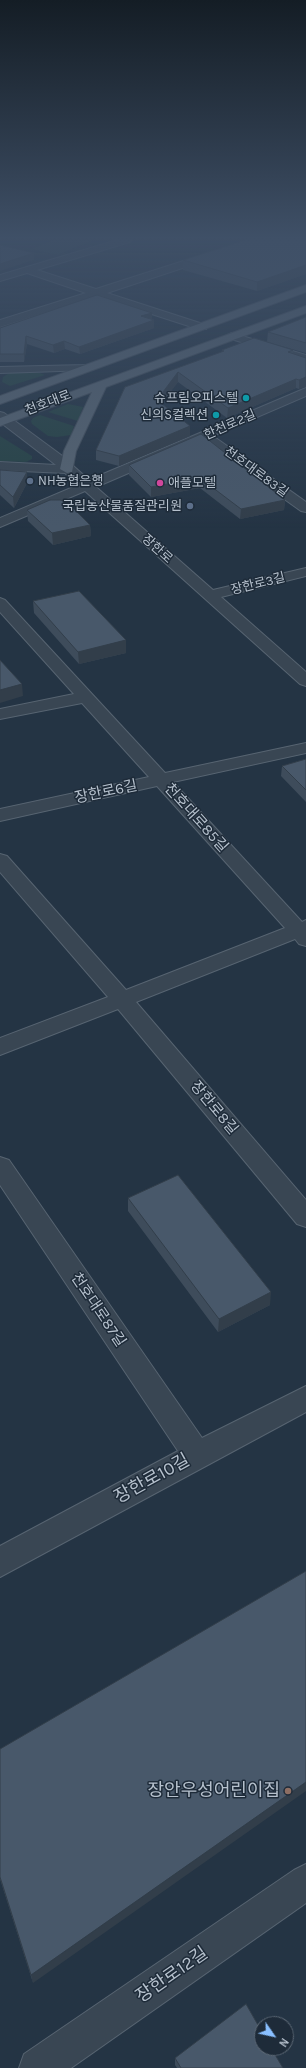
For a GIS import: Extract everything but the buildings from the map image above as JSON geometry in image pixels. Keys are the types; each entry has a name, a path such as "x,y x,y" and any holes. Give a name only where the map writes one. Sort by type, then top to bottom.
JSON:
{"main road":[{"name":"천호대로","path":"0,400 175,337"},
{"name":"천호대로","path":"1,419 231,337"},
{"path":"67,469 70,451 102,383"}],"street":[{"path":"234,337 306,359"},
{"path":"0,370 86,368"},
{"name":"한천로2길","path":"0,524 306,392"},
{"path":"289,399 300,406"},
{"name":"장한로","path":"1,419 56,458 306,681"},
{"name":"천호대로83길","path":"205,436 306,508"},
{"path":"0,466 67,469"},
{"name":"장한로3길","path":"209,596 306,572"},
{"name":"천호대로85길","path":"0,603 162,781 303,932"},
{"path":"0,714 86,697"},
{"name":"장한로6길","path":"0,815 162,781 306,748"},
{"path":"0,860 122,999"},
{"path":"0,1047 122,999 303,932"},
{"name":"장한로8길","path":"122,999 306,1217"},
{"name":"천호대로87길","path":"0,1166 197,1455"},
{"name":"장한로10길","path":"0,1562 197,1455 306,1398"},
{"name":"장한로12길","path":"38,2068 306,1882"}],"green space":[{"path":"9,373 40,373 45,375 10,386 2,382 3,377"},
{"path":"68,404 83,407 78,421 48,412"},
{"path":"40,415 74,426 71,435 57,437 48,436 32,424 31,421 33,418"},
{"path":"0,436 32,456 32,459 26,462 0,461"}],"place":[{"name":"슈프림오피스텔","path":"246,398"},
{"name":"신의S컬렉션","path":"216,415"},
{"name":"NH농협은행","path":"30,481"},
{"name":"애플모텔","path":"160,483"},
{"name":"국립농산물품질관리원","path":"190,506"},
{"name":"장안우성어린이집","path":"288,1791"}]}
